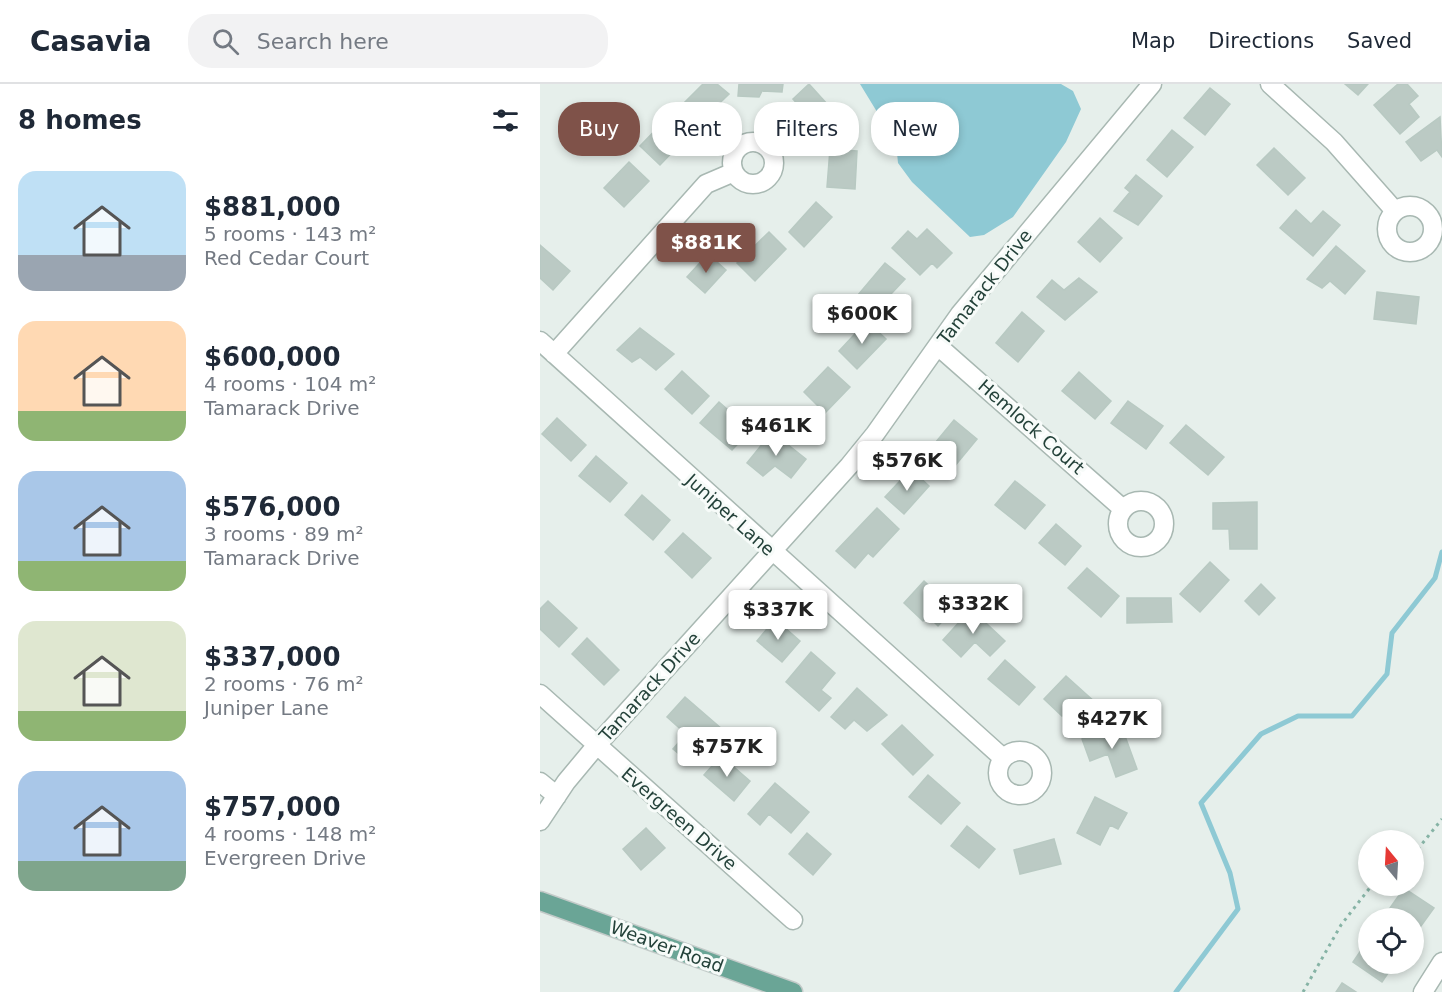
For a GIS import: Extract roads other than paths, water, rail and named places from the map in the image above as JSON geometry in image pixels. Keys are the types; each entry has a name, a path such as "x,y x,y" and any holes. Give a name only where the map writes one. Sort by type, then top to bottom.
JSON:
{"main road":[{"name":"Weaver Road","path":"540,901 793,992"}],"street":[{"name":"Tamarack Drive","path":"540,821 596,746 772,553 875,434 960,314 1152,84"},
{"path":"1270,84 1334,142 1395,210"},
{"path":"554,354 706,184 734,172"},
{"name":"Juniper Lane","path":"540,341 772,553 1003,758"},
{"name":"Hemlock Court","path":"938,346 1123,509"},
{"name":"Evergreen Drive","path":"540,694 793,920"},
{"path":"540,782 557,796"},
{"path":"1423,992 1442,962"}],"water":[{"path":"860,84 1061,84 1073,91 1081,109 1066,142 1013,217 984,235 970,237 912,182 898,163 897,156 959,156 959,102 871,102"}],"waterway":[{"path":"1176,992 1238,909 1230,873 1201,803 1261,734 1298,716 1352,716 1387,674 1392,633 1435,578 1442,552"}]}
